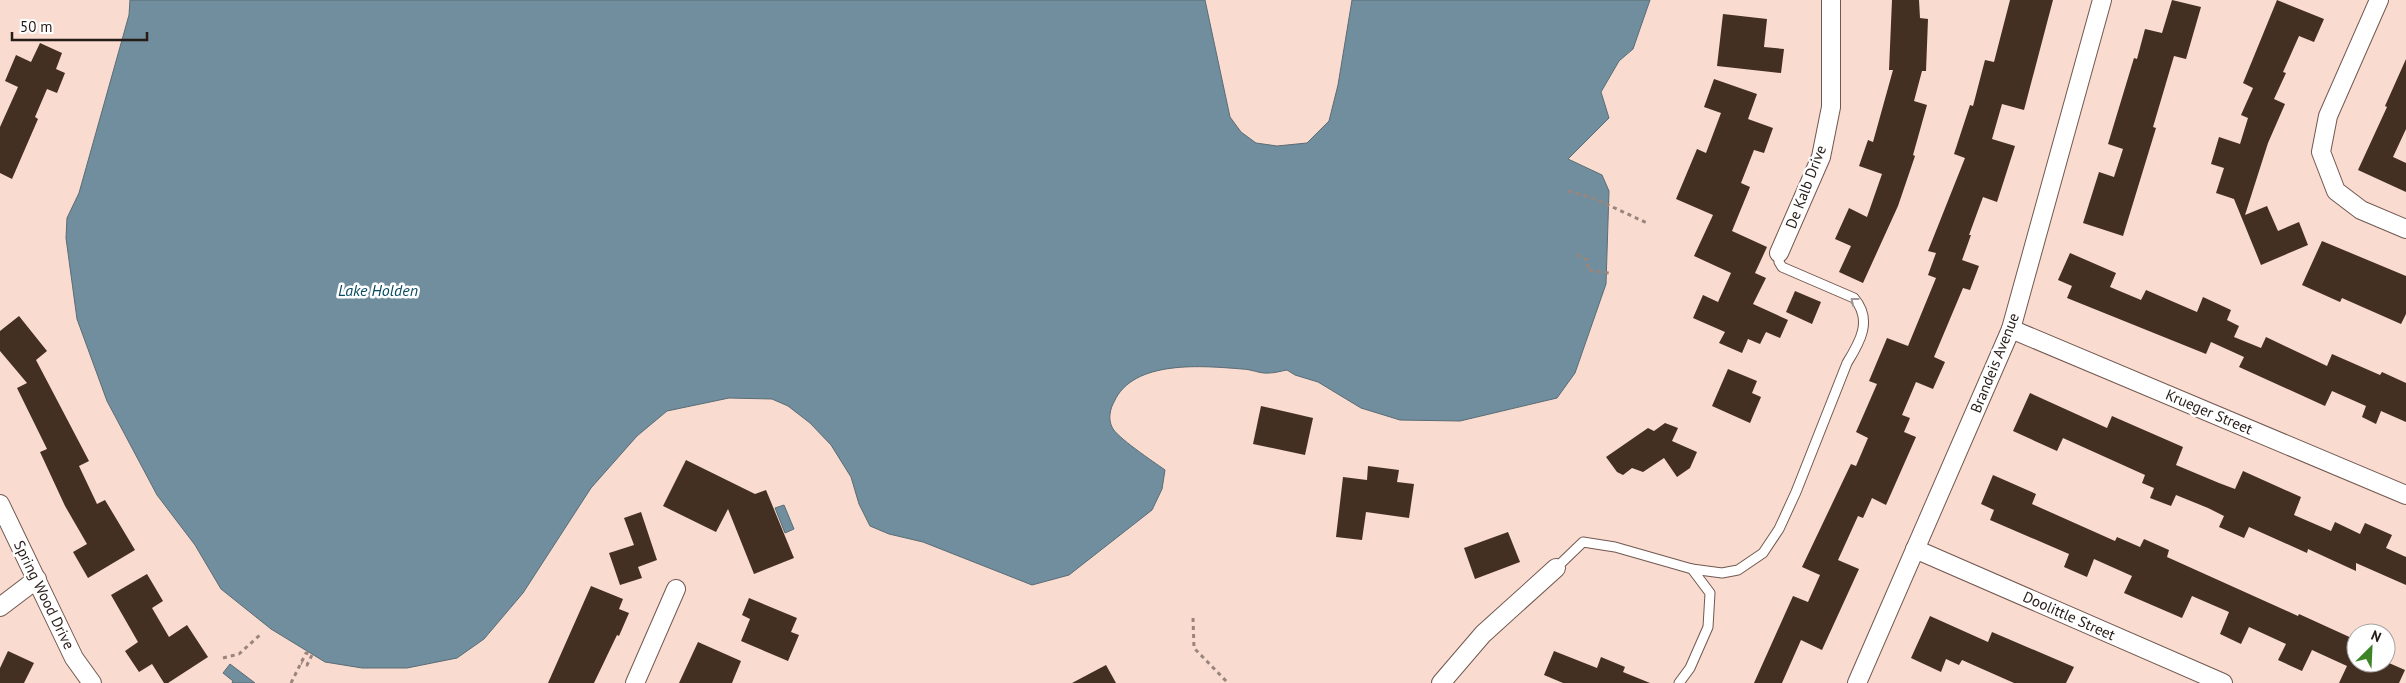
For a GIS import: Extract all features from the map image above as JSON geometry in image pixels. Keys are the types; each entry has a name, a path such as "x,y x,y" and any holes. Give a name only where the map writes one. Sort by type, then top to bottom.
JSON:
{"street":[{"name":"De Kalb Drive","path":"1779,253 1822,149 1831,108 1831,0"},
{"name":"Brandeis Avenue","path":"1857,683 2011,329 2102,0"},
{"path":"2379,0 2328,116 2321,152 2336,191 2360,210 2406,229"},
{"name":"Krueger Street","path":"2011,329 2406,495"},
{"name":"Spring Wood Drive","path":"0,504 74,658 92,683"},
{"name":"Doolittle Street","path":"1915,549 2223,683"},
{"path":"1449,679 1483,634 1556,568"},
{"path":"0,608 37,579"},
{"path":"635,683 676,589"}],"lane":[{"path":"1556,568 1583,542 1615,547 1692,569 1722,573 1738,570 1763,553 1779,529 1796,492 1847,364 1858,344 1865,322 1862,307 1854,298 1782,267 1779,262 1779,253"},
{"path":"1680,683 1690,668 1708,627 1710,593 1692,569"}],"path":[{"path":"1568,191 1593,198 1647,223"},
{"path":"1577,255 1588,260 1587,270 1609,273"},
{"path":"1193,618 1194,648 1228,683"},
{"path":"223,658 239,654 261,634"},
{"path":"291,683 301,663"}],"water":[{"name":"Lake Holden","path":"130,0 1205,0 1230,117 1241,132 1256,143 1277,146 1307,143 1329,121 1338,85 1352,0 1650,0 1633,49 1619,61 1601,92 1609,118 1568,159 1602,175 1609,191 1606,284 1575,373 1557,398 1460,421 1400,420 1361,408 1318,382 1295,375 1287,370 1266,373 1245,369 1190,367 1171,368 1153,372 1137,378 1123,388 1113,405 1110,417 1112,427 1120,437 1165,470 1162,489 1152,510 1069,575 1032,585 923,542 889,534 870,526 859,504 851,477 831,445 810,423 788,406 772,399 729,398 667,411 637,436 591,488 523,593 484,639 457,658 407,668 362,668 325,662 271,629 221,589 195,545 157,495 107,401 77,319 66,238 67,218 79,193 129,15"},
{"path":"784,505 794,529 785,533 775,508"},
{"path":"230,664 255,683 232,683 233,681 223,673"}],"building":[{"path":"1892,0 1919,0 1920,18 1928,19 1926,71 1922,71 1914,101 1927,105 1913,155 1915,156 1898,206 1863,283 1839,272 1851,246 1835,239 1849,208 1867,217 1882,174 1859,166 1868,140 1873,142 1893,70 1889,70"},
{"path":"2010,0 2053,0 2024,110 2002,104 1992,139 2015,146 1997,202 1983,197 1969,235 1971,235 1962,260 1979,266 1970,290 1963,288 1934,357 1945,362 1933,389 1916,382 1902,415 1910,418 1904,432 1916,437 1886,505 1872,498 1863,518 1858,516 1838,560 1859,569 1822,650 1801,640 1782,683 1754,683 1793,596 1808,602 1820,575 1802,567 1851,464 1856,466 1868,438 1856,432 1877,384 1869,381 1887,338 1908,346 1936,278 1928,275 1936,253 1928,251 1965,158 1954,154 1970,105 1973,106 1985,60 1994,62"},
{"path":"2172,0 2201,7 2186,59 2174,56 2153,127 2156,128 2123,236 2083,223 2099,172 2114,177 2123,149 2108,144 2134,58 2137,59 2145,29 2162,33"},
{"path":"2277,0 2324,19 2314,42 2299,36 2283,72 2286,73 2274,99 2285,104 2268,143 2245,215 2267,206 2278,231 2299,222 2308,245 2261,265 2234,199 2216,193 2224,168 2211,164 2219,137 2240,144 2248,118 2241,115 2253,88 2243,83"},
{"path":"1723,14 1767,19 1764,47 1784,49 1781,73 1717,66"},
{"path":"40,43 62,53 56,69 65,73 57,93 47,89 35,117 38,119 12,179 0,173 0,127 18,87 5,81 16,55 31,62"},
{"path":"2406,59 2406,129 2393,157 2406,163 2406,192 2358,170 2387,107 2385,106"},
{"path":"1714,79 1757,94 1748,119 1773,128 1764,153 1754,150 1741,183 1750,187 1732,231 1767,247 1755,273 1766,278 1753,304 1788,320 1780,338 1766,332 1760,344 1748,339 1742,353 1719,343 1725,332 1693,318 1703,295 1718,302 1731,273 1694,256 1713,215 1676,199 1697,149 1706,153 1721,113 1704,107"},
{"path":"2322,241 2406,276 2406,314 2401,324 2342,298 2340,302 2302,285"},
{"path":"2070,253 2116,273 2110,287 2141,300 2146,290 2197,312 2203,297 2231,310 2227,320 2239,326 2234,337 2261,348 2266,337 2327,366 2332,354 2380,375 2382,372 2406,383 2406,422 2381,411 2376,424 2362,417 2366,406 2332,391 2325,406 2239,367 2244,357 2211,342 2206,354 2067,298 2072,286 2058,280"},
{"path":"1795,291 1821,302 1812,324 1786,312"},
{"path":"19,316 47,351 36,360 89,461 79,466 97,504 105,500 135,550 88,578 73,552 87,544 65,506 40,452 47,449 17,388 27,383 0,351 0,331"},
{"path":"1728,369 1757,381 1752,393 1761,397 1750,423 1712,406"},
{"path":"2030,393 2107,428 2112,416 2183,447 2176,465 2219,483 2235,489 2243,471 2301,497 2294,515 2331,531 2335,522 2360,534 2365,523 2392,535 2386,548 2406,557 2406,585 2356,563 2356,571 2308,549 2307,553 2249,527 2244,538 2219,527 2224,516 2208,508 2176,495 2171,506 2150,498 2154,488 2142,483 2145,475 2063,438 2057,451 2013,431"},
{"path":"1261,406 1313,418 1305,455 1253,444"},
{"path":"1665,423 1678,428 1672,441 1697,452 1690,468 1677,477 1664,458 1643,472 1632,468 1623,475 1617,472 1606,457 1648,428 1654,431"},
{"path":"686,460 755,494 766,490 794,558 754,574 728,509 716,532 663,506"},
{"path":"1368,466 1399,470 1397,482 1414,484 1409,518 1366,512 1362,540 1336,537 1343,477 1367,480"},
{"path":"1993,475 2036,494 2032,504 2115,541 2117,537 2140,547 2144,539 2169,550 2167,557 2346,635 2346,666 2312,650 2302,671 2278,660 2286,644 2249,627 2241,644 2220,634 2229,612 2192,596 2182,618 2124,593 2132,576 2094,559 2087,577 2064,567 2069,554 1990,520 1994,510 1981,504"},
{"path":"641,512 657,560 638,567 642,578 620,585 609,553 634,545 624,518"},
{"path":"1508,532 1520,562 1475,579 1464,548"},
{"path":"147,574 163,601 152,608 169,637 187,625 208,657 168,683 164,683 152,664 139,672 125,651 138,642 111,595"},
{"path":"591,586 623,599 619,609 629,613 619,636 617,635 594,683 548,683"},
{"path":"749,598 797,618 791,632 799,635 788,661 741,641 750,619 742,615"},
{"path":"1930,616 1988,642 1992,632 2074,667 2066,683 2014,683 1962,660 1959,665 1946,659 1941,672 1911,658"},
{"path":"698,642 741,661 732,683 679,683"},
{"path":"8,651 34,663 24,683 0,683 0,668"},
{"path":"1554,651 1597,668 1601,657 1625,667 1623,672 1650,683 1563,683 1544,675"},
{"path":"1106,665 1116,683 1072,683"},
{"path":"2396,666 2405,670 2399,683 2339,683 2346,668 2346,673 2396,673"}]}
